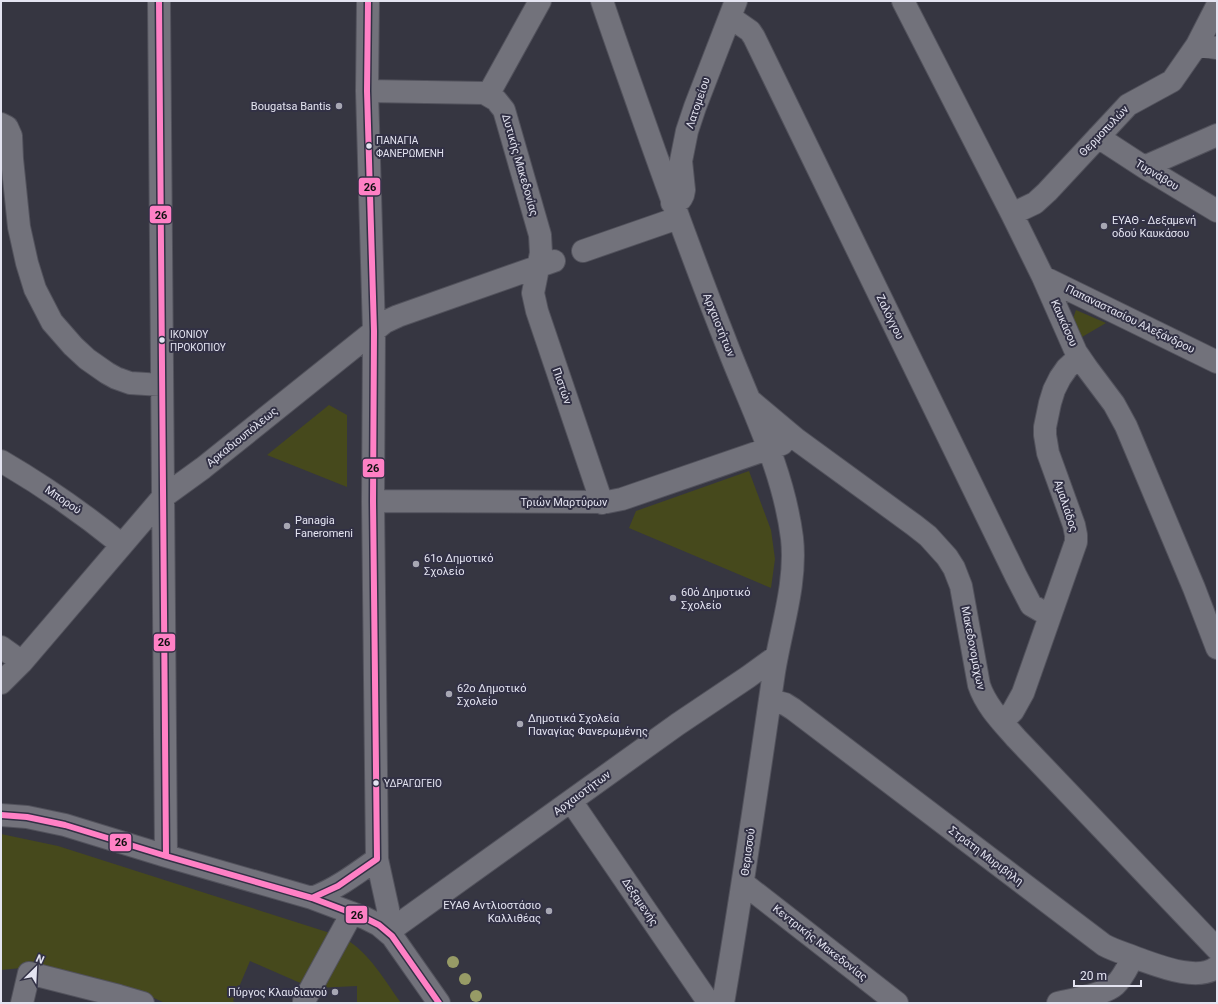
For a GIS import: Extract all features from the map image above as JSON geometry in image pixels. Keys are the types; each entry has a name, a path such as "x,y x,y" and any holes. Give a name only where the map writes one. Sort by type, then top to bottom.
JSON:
{"street":[{"path":"159,1 166,856"},
{"path":"368,1 367,91 374,330 373,501 377,859 388,909 388,932"},
{"path":"367,91 480,93 488,95 540,1"},
{"name":"Αρχαιοτήτων","path":"602,1 675,210 726,343 751,401 782,488 792,538 793,562 791,587 770,700"},
{"name":"Καυκάσου","path":"903,1 1043,276 1079,357 1114,404 1126,426 1194,588 1217,648"},
{"name":"Θερμοπυλών","path":"1012,214 1035,203 1128,105 1172,81 1207,46 1217,6"},
{"name":"Λατομείου","path":"675,210 680,198 683,196 684,190 681,161 682,150 695,107 733,9"},
{"name":"Ζαλόγγου","path":"733,9 754,37 1031,605 1050,616"},
{"name":"Δυτικής Μακεδονίας","path":"488,95 502,106 508,121 540,235 541,253 546,264"},
{"path":"1,124 7,127 11,136 19,227 26,263 35,289 52,322 73,346 107,374 130,383 162,385"},
{"path":"1144,167 1217,136"},
{"name":"Τυρνάβου","path":"1098,137 1217,211"},
{"path":"583,251 675,210"},
{"name":"Αρκαδιουπόλεως","path":"1,683 22,662 163,497 203,468 374,330 385,322 398,316 546,264"},
{"name":"Πιστών","path":"546,264 533,293 537,311 602,503"},
{"name":"Παπαναστασίου Αλεξάνδρου","path":"1043,276 1217,362"},
{"name":"Αμαλιάδος","path":"1002,722 1013,711 1023,693 1075,545 1076,536 1072,519 1048,453 1045,427 1054,390 1067,368 1079,357"},
{"name":"Μακεδονομάχων","path":"751,401 796,439 914,525 934,542 947,557 954,568 961,586 976,672 982,694 993,711 1217,950"},
{"name":"Τριών Μαρτύρων","path":"373,501 602,503 617,500 796,439"},
{"name":"Μπορού","path":"1,461 31,479 87,517 122,545"},
{"path":"1,647 22,662"},
{"name":"Αρχαιοτήτων","path":"388,932 678,724 777,656"},
{"name":"Θερισσού","path":"723,1003 743,883 770,700"},
{"name":"Στράτη Μυριβήλη","path":"770,700 785,704 793,709 1094,939 1110,948 1169,969 1205,972 1213,970 1217,967"},
{"name":"Δεξαμενής","path":"571,801 709,1003"},
{"path":"1,815 27,817 65,825 312,898 352,913 375,923 388,932 400,946 439,1003"},
{"path":"312,898 332,890 377,859"},
{"name":"Κεντρικής Μακεδονίας","path":"743,883 896,1003"},
{"path":"304,1001 352,913"},
{"path":"1058,1003 1104,991 1112,987 1121,978 1133,956"},
{"path":"22,1003 29,973 143,1003"}],"green space":[{"path":"1076,310 1106,323 1082,337 1073,319"},
{"path":"329,405 347,415 347,487 267,455"},
{"path":"749,471 771,530 775,559 771,588 629,528 636,511"},
{"path":"1,834 58,846 345,939 362,951 369,959 401,1003 357,1003 357,986 316,988 298,982 250,961 233,1001 237,1003 165,1003 111,983 73,972 52,969 21,968 1,970"}],"transit line":[{"name":"26","path":"159,1 166,856"},
{"name":"26","path":"312,898 338,886 377,859 373,501 374,331 367,91 368,1"},
{"name":"26","path":"1,815 27,817 65,825 312,898 365,918 379,925 392,936 439,1003"}],"place":[{"name":"Bougatsa Bantis","path":"339,106"},
{"name":"ΠΑΝΑΓΙΑ ΦΑΝΕΡΩΜΕΝΗ","path":"369,146"},
{"name":"ΕΥΑΘ - Δεξαμενή οδού Καυκάσου","path":"1104,226"},
{"name":"ΙΚΟΝΙΟΥ ΠΡΟΚΟΠΙΟΥ","path":"162,340"},
{"name":"Panagia Faneromeni","path":"287,526"},
{"name":"61ο Δημοτικό Σχολείο","path":"416,564"},
{"name":"60ό Δημοτικό Σχολείο","path":"673,598"},
{"name":"62ο Δημοτικό Σχολείο","path":"449,694"},
{"name":"Δημοτικά Σχολεία Παναγίας Φανερωμένης","path":"520,724"},
{"name":"ΥΔΡΑΓΩΓΕΙΟ","path":"376,783"},
{"name":"ΕΥΑΘ Αντλιοστάσιο Καλλιθέας","path":"549,911"},
{"name":"Πύργος Κλαυδιανού","path":"335,992"}]}
